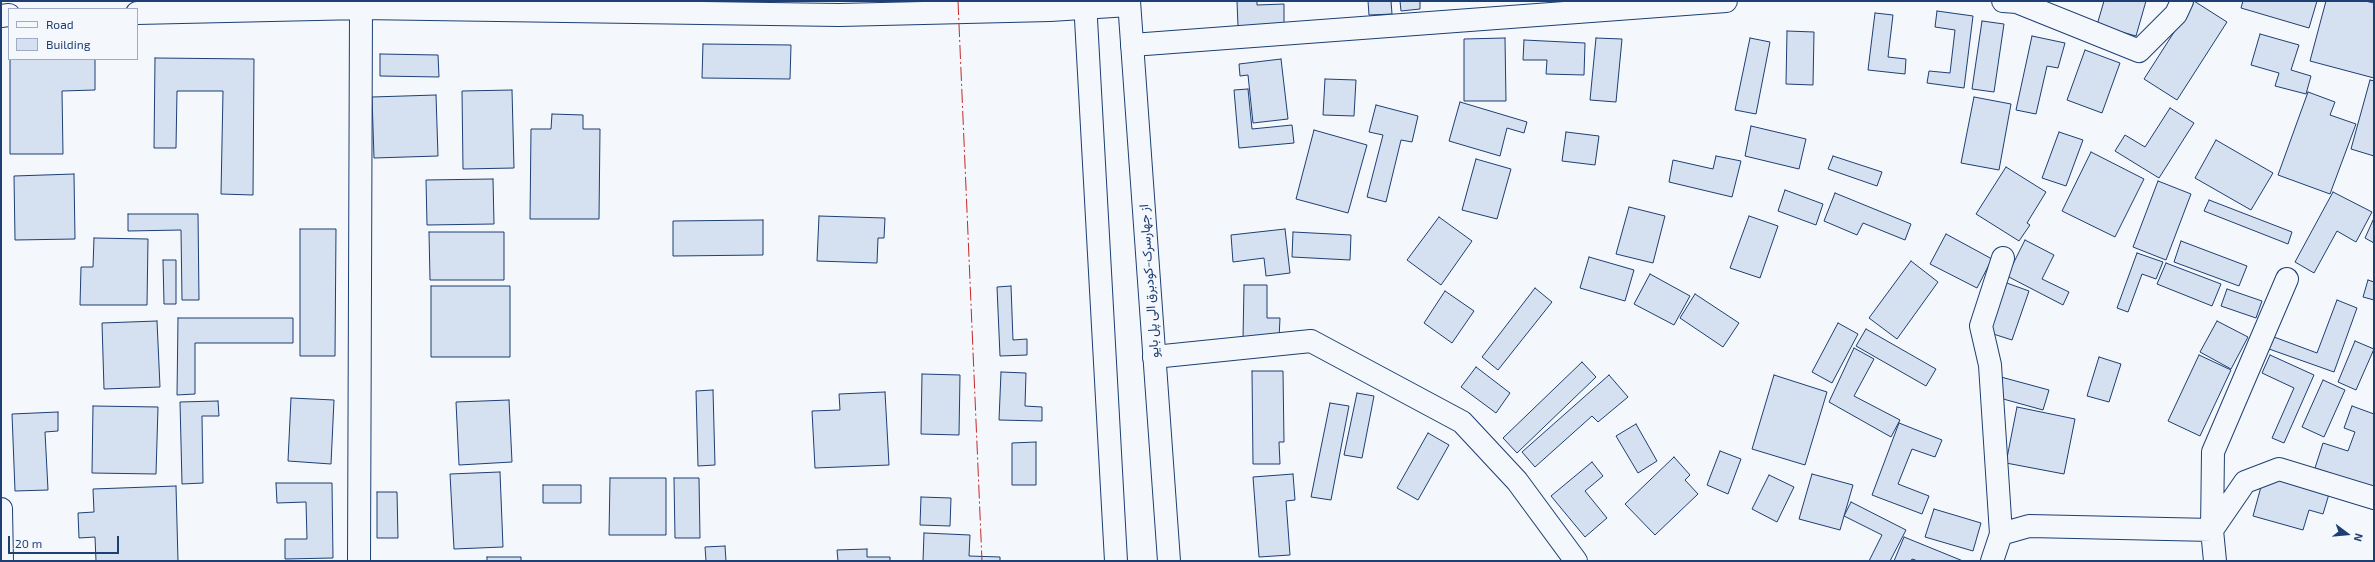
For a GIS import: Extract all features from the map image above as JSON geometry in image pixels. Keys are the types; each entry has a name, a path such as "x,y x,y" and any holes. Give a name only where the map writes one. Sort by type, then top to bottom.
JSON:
{"street":[{"path":"1132,45 1598,6 1726,1"},
{"path":"2003,1 2017,2 2139,51 2176,14 2182,1"},
{"path":"138,13 361,8 839,15 1129,3"},
{"name":"از جهارسرک-کودبرق الی پل بایو","path":"1129,3 1169,561"},
{"path":"1086,4 1116,561"},
{"path":"359,561 361,8"},
{"path":"1992,561 2000,534 1990,365 1982,338 1981,326 2003,258"},
{"path":"2215,561 2212,530 2213,452 2287,279"},
{"path":"1154,358 1311,341 1462,422 1517,481 1576,561"},
{"path":"2212,530 2245,482 2278,469 2374,498"},
{"path":"1,509 2,561"},
{"path":"2000,534 2029,526 2212,530"}],"building":[{"path":"1237,1 1257,1 1257,5 1284,4 1284,24 1238,26"},
{"path":"1368,1 1391,1 1392,14 1369,15"},
{"path":"1400,1 1420,1 1420,9 1401,11"},
{"path":"2104,1 2146,1 2136,36 2097,25"},
{"path":"2194,1 2227,22 2177,100 2144,79"},
{"path":"2243,1 2317,1 2309,28 2241,8"},
{"path":"2326,1 2365,1 2374,3 2374,78 2310,61"},
{"path":"1937,11 1973,16 1964,88 1927,83 1929,71 1950,73 1955,30 1935,27"},
{"path":"1875,13 1893,15 1888,57 1906,59 1905,74 1868,70"},
{"path":"1982,21 2004,24 1994,92 1972,89"},
{"path":"1787,31 1814,32 1813,85 1786,84"},
{"path":"2260,34 2299,45 2291,70 2311,76 2306,94 2275,86 2279,73 2251,65"},
{"path":"2032,36 2065,43 2058,68 2047,66 2036,114 2016,110"},
{"path":"1505,38 1506,101 1464,101 1464,39"},
{"path":"1596,38 1622,39 1616,102 1590,100"},
{"path":"1750,38 1770,42 1756,114 1735,110"},
{"path":"1524,40 1585,43 1584,75 1546,74 1547,60 1523,60"},
{"path":"703,44 791,45 790,79 702,78"},
{"path":"2085,50 2120,63 2102,113 2067,100"},
{"path":"380,54 438,55 439,77 380,76"},
{"path":"155,58 254,59 253,195 221,194 223,91 177,91 176,148 154,148"},
{"path":"1281,59 1288,119 1253,123 1248,75 1240,76 1239,64"},
{"path":"10,60 95,60 95,90 62,91 63,154 10,154"},
{"path":"1325,79 1356,80 1354,116 1323,115"},
{"path":"2370,80 2374,81 2374,156 2351,149"},
{"path":"1248,89 1252,129 1292,125 1294,143 1239,148 1234,90"},
{"path":"512,90 514,168 463,169 462,91"},
{"path":"2308,92 2335,102 2330,115 2356,124 2330,194 2278,175"},
{"path":"436,95 438,156 374,158 372,97"},
{"path":"1974,97 2011,104 1999,170 1961,163"},
{"path":"1460,102 1527,122 1524,133 1507,128 1500,156 1449,141"},
{"path":"1376,105 1418,116 1412,142 1401,140 1386,202 1367,197 1383,135 1369,132"},
{"path":"2170,108 2194,123 2159,178 2115,151 2125,135 2145,147"},
{"path":"552,114 583,115 583,129 600,129 599,219 530,219 531,129 551,129"},
{"path":"1751,126 1806,139 1799,169 1745,156"},
{"path":"1314,130 1367,145 1348,213 1296,199"},
{"path":"1566,132 1599,136 1595,165 1562,161"},
{"path":"2059,132 2083,140 2066,186 2042,178"},
{"path":"2216,140 2273,173 2251,210 2195,178"},
{"path":"2091,152 2144,179 2115,237 2062,211"},
{"path":"1716,156 1741,161 1732,197 1669,182 1673,160 1713,169"},
{"path":"1833,156 1882,172 1877,186 1828,169"},
{"path":"1476,159 1511,169 1497,219 1462,210"},
{"path":"2006,167 2046,192 2027,223 2030,225 2019,241 1976,214"},
{"path":"74,174 75,239 15,240 14,176"},
{"path":"493,179 494,224 427,225 426,180"},
{"path":"2158,181 2191,194 2166,260 2133,247"},
{"path":"1785,190 1823,204 1816,225 1778,211"},
{"path":"2333,192 2372,212 2356,242 2337,231 2314,273 2295,262"},
{"path":"1835,193 1911,224 1905,240 1863,223 1857,235 1824,221"},
{"path":"2209,200 2292,232 2288,244 2204,211"},
{"path":"1629,207 1665,216 1653,263 1616,254"},
{"path":"128,214 198,214 199,300 182,300 181,230 128,231"},
{"path":"819,216 885,218 884,238 878,238 877,263 817,261"},
{"path":"1749,216 1778,226 1760,278 1730,268"},
{"path":"1439,217 1472,241 1441,285 1407,260"},
{"path":"2374,218 2374,243 2365,238"},
{"path":"763,220 763,255 673,256 673,221"},
{"path":"300,229 336,229 335,356 300,356"},
{"path":"1285,229 1290,273 1266,276 1264,258 1233,262 1231,235"},
{"path":"429,232 504,232 504,280 430,280"},
{"path":"1293,232 1351,235 1350,260 1292,257"},
{"path":"1946,234 1992,259 1977,288 1930,264"},
{"path":"94,238 148,239 147,305 80,305 81,267 93,267"},
{"path":"2025,240 2054,255 2042,279 2069,292 2063,305 2007,276"},
{"path":"2181,241 2247,266 2239,286 2174,262"},
{"path":"2137,253 2163,262 2156,279 2142,274 2128,312 2117,308"},
{"path":"1589,257 1634,270 1625,301 1580,288"},
{"path":"163,260 176,260 176,304 164,304"},
{"path":"1911,261 1938,282 1897,339 1869,318"},
{"path":"2166,263 2221,284 2212,306 2157,284"},
{"path":"1650,274 1690,296 1674,325 1634,304"},
{"path":"2368,280 2374,282 2374,300 2363,297"},
{"path":"2004,282 2029,291 2012,340 1987,332"},
{"path":"1244,285 1267,285 1267,318 1280,318 1279,339 1243,339"},
{"path":"431,286 510,286 510,357 431,357"},
{"path":"1011,286 1013,340 1027,339 1027,355 1000,356 997,287"},
{"path":"1535,288 1552,302 1498,370 1482,357"},
{"path":"2227,289 2262,301 2256,318 2221,306"},
{"path":"1445,291 1474,311 1452,343 1424,323"},
{"path":"1695,294 1739,323 1723,347 1680,318"},
{"path":"2337,300 2357,308 2334,372 2269,349 2274,337 2317,353"},
{"path":"178,318 293,318 293,343 195,343 195,394 177,395"},
{"path":"157,321 160,387 104,389 102,323"},
{"path":"2217,321 2248,337 2231,369 2200,352"},
{"path":"1838,323 1858,334 1832,383 1812,372"},
{"path":"1866,329 1936,369 1926,386 1856,346"},
{"path":"2355,341 2374,349 2356,390 2338,382"},
{"path":"1854,348 1874,359 1854,396 1900,420 1891,437 1829,402"},
{"path":"2199,355 2231,370 2200,436 2168,421"},
{"path":"2270,355 2314,375 2284,443 2272,438 2294,388 2262,373"},
{"path":"2099,357 2121,364 2109,402 2087,396"},
{"path":"1582,362 1596,377 1517,453 1503,438"},
{"path":"1476,367 1510,393 1496,413 1461,387"},
{"path":"1252,371 1283,371 1284,442 1279,442 1280,464 1253,464"},
{"path":"1001,372 1026,373 1025,406 1042,407 1042,421 999,420"},
{"path":"922,374 960,375 959,435 921,434"},
{"path":"1609,375 1628,397 1598,422 1592,416 1535,467 1522,452"},
{"path":"1774,375 1827,392 1805,465 1752,449"},
{"path":"2001,377 2049,390 2043,410 1996,397"},
{"path":"2323,380 2345,390 2324,437 2302,427"},
{"path":"713,390 715,465 698,466 696,391"},
{"path":"885,392 889,465 815,468 812,411 840,410 839,394"},
{"path":"1357,393 1374,396 1362,458 1344,455"},
{"path":"291,398 334,400 331,464 288,461"},
{"path":"509,400 512,462 459,465 456,402"},
{"path":"218,401 219,416 202,416 203,483 182,484 180,402"},
{"path":"1330,403 1349,406 1331,500 1311,497"},
{"path":"93,406 158,407 156,474 92,473"},
{"path":"2352,406 2374,414 2374,488 2315,468 2323,443 2348,451 2355,432 2344,428"},
{"path":"2017,407 2075,419 2064,474 2006,463"},
{"path":"58,412 58,431 45,432 48,490 15,491 12,414"},
{"path":"1899,423 1942,440 1935,457 1912,449 1898,484 1929,496 1922,514 1872,495"},
{"path":"1636,424 1657,461 1638,473 1616,436"},
{"path":"1428,433 1449,445 1418,500 1397,488"},
{"path":"1036,442 1036,485 1012,485 1012,443"},
{"path":"1720,451 1741,459 1728,494 1707,485"},
{"path":"1674,457 1690,475 1685,480 1698,494 1655,535 1625,504"},
{"path":"1592,462 1603,476 1585,491 1607,518 1585,537 1551,496"},
{"path":"500,472 503,547 454,549 450,474"},
{"path":"1293,474 1295,500 1286,501 1290,555 1259,557 1253,477"},
{"path":"1812,474 1853,485 1840,530 1799,519"},
{"path":"1769,475 1794,487 1777,522 1752,509"},
{"path":"2264,476 2329,494 2323,514 2309,510 2303,530 2253,516"},
{"path":"610,478 666,478 666,535 609,535"},
{"path":"674,478 699,478 700,538 675,538"},
{"path":"276,483 332,483 333,558 285,559 285,539 307,539 306,502 277,503"},
{"path":"543,485 581,485 581,503 543,503"},
{"path":"176,486 178,561 96,561 95,537 79,538 78,513 94,512 93,489"},
{"path":"377,492 397,492 398,538 377,538"},
{"path":"921,497 951,498 950,526 920,525"},
{"path":"1851,502 1906,530 1890,561 1869,561 1882,535 1844,516"},
{"path":"1934,509 1981,523 1973,551 1925,537"},
{"path":"924,533 970,535 969,556 1000,557 1000,561 923,561"},
{"path":"1904,537 1963,561 1918,561 1912,559 1911,561 1894,561"},
{"path":"725,546 726,561 706,561 705,547"},
{"path":"867,549 867,557 890,557 890,561 838,561 837,550"},
{"path":"487,557 521,557 521,561 487,561"}],"power":[{"path":"958,1 982,561"}]}
